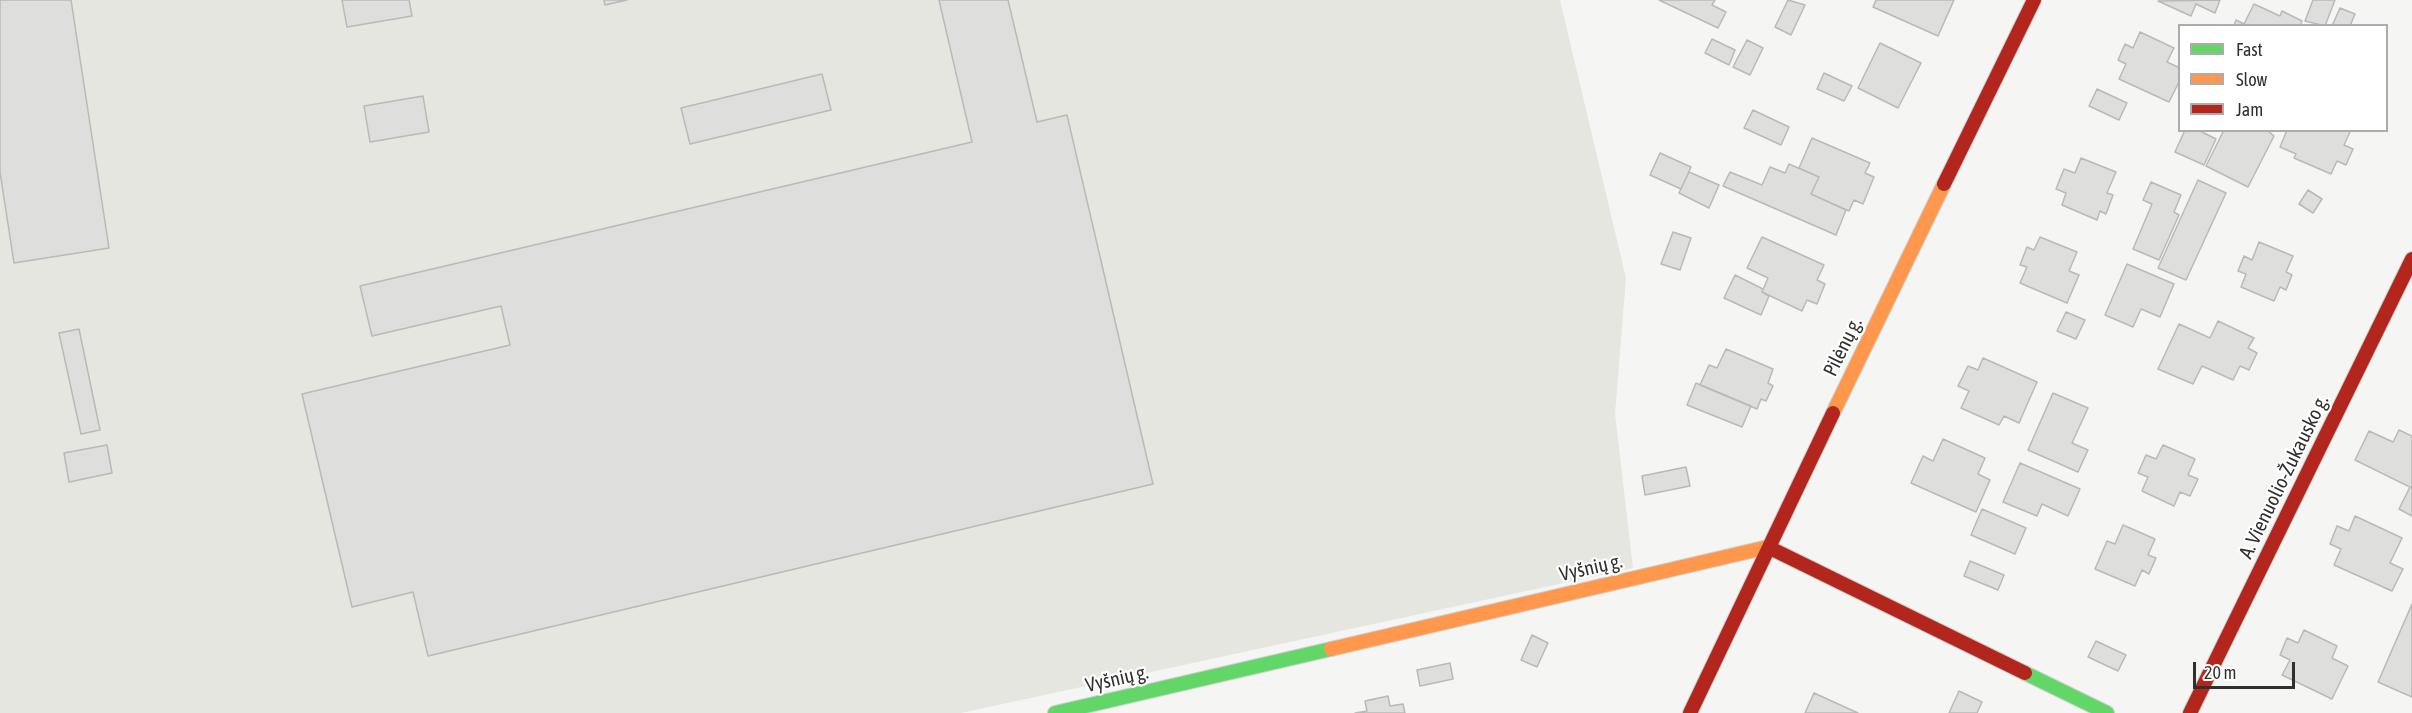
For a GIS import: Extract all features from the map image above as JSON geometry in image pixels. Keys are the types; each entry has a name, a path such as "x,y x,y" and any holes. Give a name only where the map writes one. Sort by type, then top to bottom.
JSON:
{"street":[{"name":"Pilėnų g.","path":"1690,713 1768,547 2034,0"},
{"name":"A. Vienuolio-Žukausko g.","path":"2190,713 2412,259"},
{"name":"Vyšnių g.","path":"1054,713 1768,547"},
{"path":"1768,547 2107,713"}],"shaded area":[{"path":"0,0 1560,0 1626,278 1615,414 1633,568 961,713 0,713"}],"building":[{"path":"0,0 71,0 109,248 14,263 0,172"},
{"path":"342,0 409,0 412,16 347,27"},
{"path":"604,0 627,0 605,5"},
{"path":"939,0 1008,0 1037,122 1067,115 1153,484 428,656 413,592 352,607 302,394 510,345 501,306 372,336 360,286 972,142"},
{"path":"1659,0 1715,0 1712,5 1726,12 1718,28"},
{"path":"1788,0 1805,5 1791,35 1775,27"},
{"path":"1876,0 1954,0 1938,36 1873,7"},
{"path":"2220,0 2215,13 2196,4 2191,16 2158,1"},
{"path":"2313,0 2335,0 2326,24 2305,21"},
{"path":"2254,4 2280,16 2282,11 2302,21 2301,24 2244,24"},
{"path":"2340,8 2355,14 2351,24 2333,24"},
{"path":"2140,32 2174,48 2167,62 2178,67 2178,84 2169,102 2119,79 2126,64 2118,60 2125,44 2133,48"},
{"path":"1712,39 1735,50 1729,65 1705,53"},
{"path":"1747,40 1763,48 1750,75 1733,67"},
{"path":"1880,43 1921,63 1898,108 1858,88"},
{"path":"1824,73 1852,86 1844,101 1817,89"},
{"path":"822,74 831,110 690,144 681,108"},
{"path":"2097,89 2127,103 2119,120 2089,106"},
{"path":"423,96 429,132 370,142 364,106"},
{"path":"1753,110 1789,127 1781,145 1744,128"},
{"path":"2184,132 2202,132 2216,139 2204,165 2175,152"},
{"path":"2223,132 2269,132 2274,136 2248,187 2206,166"},
{"path":"2286,132 2350,132 2344,145 2353,149 2346,165 2337,161 2331,174 2294,158 2296,154 2280,147"},
{"path":"1812,138 1870,163 1865,173 1874,177 1863,204 1854,200 1849,211 1811,194 1819,177 1799,168"},
{"path":"1660,153 1691,167 1681,189 1650,175"},
{"path":"2081,158 2116,172 2107,193 2113,195 2106,214 2100,211 2097,220 2062,205 2066,193 2056,189 2064,169 2075,173"},
{"path":"1789,164 1819,177 1811,194 1846,210 1836,235 1723,186 1730,172 1762,185 1770,167 1785,173"},
{"path":"1689,172 1719,185 1709,208 1679,193"},
{"path":"2198,180 2226,193 2186,280 2158,268"},
{"path":"2151,182 2181,195 2174,212 2179,215 2159,260 2133,249 2152,204 2143,200"},
{"path":"2308,190 2322,199 2313,213 2299,204"},
{"path":"1673,232 1691,238 1680,270 1661,264"},
{"path":"1762,237 1824,265 1817,280 1825,284 1817,304 1807,300 1802,311 1762,292 1768,278 1747,268"},
{"path":"2040,237 2077,252 2069,271 2079,275 2067,303 2020,283 2027,267 2020,265 2027,247 2034,250"},
{"path":"2259,242 2293,256 2286,272 2292,275 2286,290 2280,287 2274,301 2241,287 2246,274 2238,271 2244,256 2252,260"},
{"path":"2127,264 2174,284 2160,317 2141,309 2133,327 2105,315"},
{"path":"1735,275 1763,289 1762,292 1769,296 1761,315 1724,298"},
{"path":"2066,312 2085,320 2076,339 2057,331"},
{"path":"2218,321 2254,338 2248,348 2257,353 2249,370 2240,366 2233,380 2202,366 2193,384 2158,369 2179,324 2210,338"},
{"path":"79,329 100,430 81,434 59,333"},
{"path":"1726,349 1773,369 1768,383 1773,386 1766,401 1761,399 1757,409 1700,385 1709,365 1717,368"},
{"path":"1983,358 2037,382 2019,423 2004,416 1999,425 1961,408 1969,391 1958,386 1968,366 1978,370"},
{"path":"1696,383 1751,406 1742,427 1687,405"},
{"path":"2053,393 2088,408 2072,443 2088,450 2078,472 2028,450"},
{"path":"2399,430 2412,436 2412,488 2355,460 2369,431 2393,442"},
{"path":"1943,439 1985,458 1978,474 1990,480 1976,512 1911,483 1923,456 1933,461"},
{"path":"107,445 112,473 69,482 64,453"},
{"path":"2163,445 2195,459 2188,475 2198,479 2190,496 2180,492 2174,506 2142,491 2148,477 2138,473 2146,455 2156,459"},
{"path":"2020,463 2080,489 2068,516 2042,504 2037,516 2003,502"},
{"path":"1686,467 1690,486 1645,495 1642,476"},
{"path":"2410,487 2412,488 2412,516 2399,509"},
{"path":"1982,509 2026,528 2015,554 1971,535"},
{"path":"2355,516 2402,538 2390,563 2403,569 2392,591 2334,565 2341,549 2330,544 2337,526 2349,531"},
{"path":"2123,525 2155,539 2148,555 2156,558 2149,574 2142,570 2135,586 2095,569 2107,541 2115,544"},
{"path":"1970,561 2004,575 1998,590 1964,576"},
{"path":"2412,604 2412,697 2378,682"},
{"path":"2304,630 2337,646 2332,658 2348,666 2332,699 2282,675 2290,660 2280,655 2287,638 2298,643"},
{"path":"1532,635 1548,643 1537,667 1521,660"},
{"path":"2096,641 2126,655 2118,671 2088,657"},
{"path":"1450,663 1453,679 1420,686 1417,670"},
{"path":"1959,691 1982,702 1977,713 1949,713"},
{"path":"1814,693 1858,713 1805,713"},
{"path":"1388,696 1390,706 1403,704 1405,713 1355,713 1367,711 1365,701"}],"traffic: fast":[{"path":"1055,713 1331,649"},
{"path":"2025,673 2107,713"}],"traffic: slow":[{"path":"1833,413 1944,184"},
{"path":"1331,649 1768,547 1774,550"}],"traffic: jam":[{"path":"1944,184 2034,0"},
{"path":"2190,713 2412,259"},
{"path":"1690,713 1833,413"},
{"path":"1774,550 2025,673"}]}
